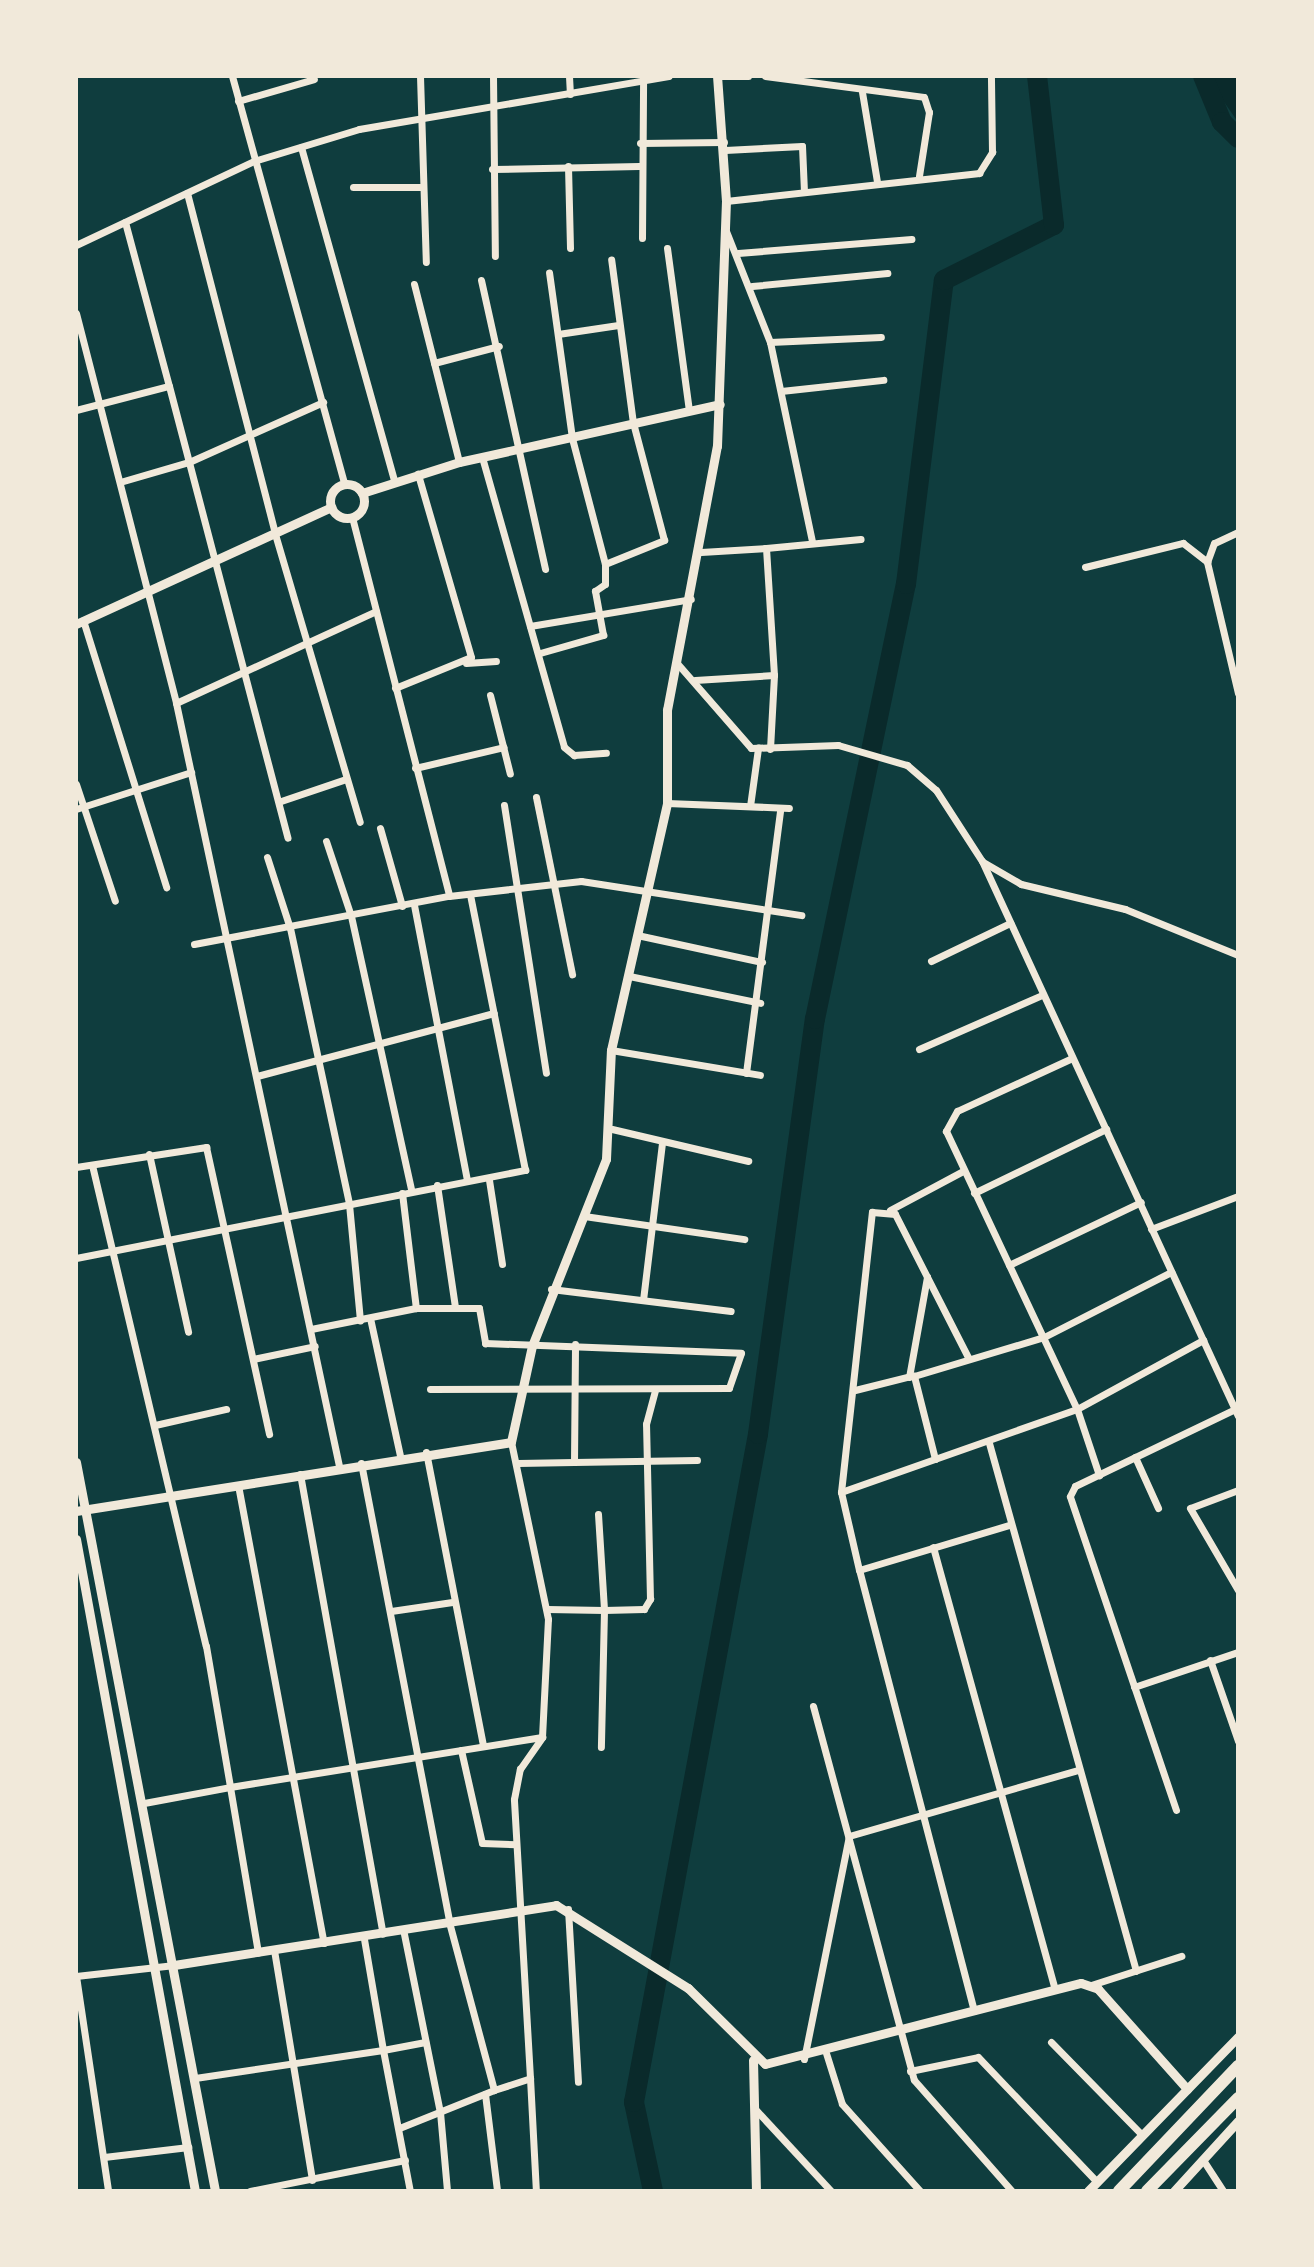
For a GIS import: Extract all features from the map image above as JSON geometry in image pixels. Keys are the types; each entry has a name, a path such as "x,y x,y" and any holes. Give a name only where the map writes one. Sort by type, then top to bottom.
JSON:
{"highway":[{"path":"1119,2191 1238,2066"},
{"path":"1147,2191 1238,2098"}],"street":[{"path":"232,76 344,484 362,493 394,480 459,462 720,404"},
{"path":"420,76 426,262"},
{"path":"493,76 495,256"},
{"path":"569,76 570,94"},
{"path":"76,245 254,161 301,147 421,117 669,76"},
{"path":"536,2191 516,1844 520,1769 542,1737 547,1609 518,1463 511,1442 519,1393 532,1346 551,1289 584,1216 612,1129 611,1050 667,803 667,710 701,552 720,404 726,201 725,146 717,76 748,76"},
{"path":"765,76 927,99 919,176"},
{"path":"726,201 919,176 979,173 989,164 991,76"},
{"path":"238,101 314,79"},
{"path":"642,238 639,166 643,79"},
{"path":"862,92 877,182"},
{"path":"640,143 802,146 804,192"},
{"path":"301,147 394,480"},
{"path":"568,166 570,248"},
{"path":"492,169 639,166"},
{"path":"353,187 422,187"},
{"path":"187,193 252,433 275,534 360,822"},
{"path":"125,222 216,560 242,671 281,801 288,838"},
{"path":"725,229 752,286 770,342 812,542"},
{"path":"738,253 911,239"},
{"path":"667,248 689,411"},
{"path":"605,564 664,540 633,423 611,259"},
{"path":"540,653 603,635 595,591 605,584 605,564 572,438 549,273"},
{"path":"752,286 887,273"},
{"path":"481,280 522,449 545,569"},
{"path":"414,284 459,462"},
{"path":"76,313 95,404 120,482 176,703 229,938 339,1466"},
{"path":"558,334 618,325"},
{"path":"770,342 881,337"},
{"path":"434,363 499,346"},
{"path":"781,391 883,380"},
{"path":"76,410 169,386"},
{"path":"120,482 189,462 323,402"},
{"path":"482,457 540,653 564,747 574,755 606,753"},
{"path":"418,474 472,650 465,663"},
{"path":"331,507 331,495 344,484"},
{"path":"352,517 361,509 362,493"},
{"path":"166,887 137,789 80,622 331,507"},
{"path":"331,507 352,517"},
{"path":"352,517 449,896"},
{"path":"1238,532 1214,543 1207,562 1238,693"},
{"path":"701,552 861,539"},
{"path":"1085,567 1183,543 1207,562"},
{"path":"766,548 774,675 770,749"},
{"path":"530,626 691,599"},
{"path":"176,703 308,639 376,611"},
{"path":"395,688 465,663 496,661"},
{"path":"676,662 695,680 743,744 770,749 838,745 888,757 927,780 982,861 1070,1059 1141,1202 1236,1412 1099,1475 1070,1496 1176,1810"},
{"path":"695,680 774,675"},
{"path":"490,695 510,774"},
{"path":"415,768 504,747"},
{"path":"750,806 758,748"},
{"path":"80,807 191,772"},
{"path":"281,801 346,779"},
{"path":"76,784 80,807 115,901"},
{"path":"536,797 556,883 572,974"},
{"path":"667,803 750,806 780,811 789,808"},
{"path":"504,805 546,1073"},
{"path":"746,1073 760,1003 780,811"},
{"path":"380,828 402,906"},
{"path":"326,841 351,916 411,1190"},
{"path":"267,857 290,928 349,1204 360,1320"},
{"path":"982,861 1021,884 1125,909 1238,955"},
{"path":"194,944 449,896 556,883 647,890 801,915"},
{"path":"76,1258 168,1242 437,1185 489,1180 525,1170 527,1159 470,895"},
{"path":"414,905 467,1180"},
{"path":"931,961 1010,923"},
{"path":"637,935 762,962"},
{"path":"629,976 760,1003"},
{"path":"919,1049 1042,995"},
{"path":"257,1076 494,1013"},
{"path":"611,1050 760,1075"},
{"path":"1070,1059 957,1111 946,1131 1077,1409 1099,1475"},
{"path":"612,1129 748,1161"},
{"path":"974,1193 1106,1129"},
{"path":"643,1300 662,1143"},
{"path":"76,1167 206,1147 269,1434"},
{"path":"149,1154 188,1332"},
{"path":"92,1165 172,1495 230,1787 258,1953"},
{"path":"963,1171 890,1210 868,1216 855,1390 841,1492 974,2011"},
{"path":"489,1180 502,1264"},
{"path":"437,1185 455,1307"},
{"path":"402,1193 416,1308"},
{"path":"1151,1229 1238,1196"},
{"path":"1009,1265 1141,1202"},
{"path":"890,1210 968,1357"},
{"path":"584,1216 744,1239"},
{"path":"855,1390 1044,1337 1171,1272"},
{"path":"927,1277 912,1376 935,1459"},
{"path":"551,1289 731,1311"},
{"path":"311,1329 416,1308 455,1307 483,1309 485,1343 532,1346 575,1344 741,1353 734,1386 575,1393 430,1389"},
{"path":"370,1318 400,1456"},
{"path":"841,1492 989,1443 1077,1409 1203,1340"},
{"path":"574,1462 575,1344"},
{"path":"253,1359 315,1346"},
{"path":"547,1609 604,1610 648,1606 646,1462 655,1390"},
{"path":"155,1425 226,1409"},
{"path":"81,1510 400,1456 511,1442"},
{"path":"989,1443 1077,1770 1136,1971"},
{"path":"426,1452 452,1602 483,1746"},
{"path":"1135,1457 1158,1508"},
{"path":"518,1463 697,1460"},
{"path":"76,1462 81,1510 144,1803 215,2191"},
{"path":"361,1463 449,1922 494,2090"},
{"path":"300,1474 383,1934"},
{"path":"238,1485 325,1945"},
{"path":"1238,1490 1190,1508 1235,1579 1238,1590"},
{"path":"598,1514 604,1610 601,1747"},
{"path":"859,1570 1009,1525"},
{"path":"76,1539 158,1969 195,2191"},
{"path":"933,1547 1055,1989"},
{"path":"391,1611 452,1602"},
{"path":"1134,1687 1238,1652"},
{"path":"1210,1660 1238,1741"},
{"path":"813,1706 902,2031 910,2071 929,2102 1012,2191"},
{"path":"144,1803 542,1737"},
{"path":"461,1750 482,1843 516,1844"},
{"path":"849,1836 925,1811 1077,1770"},
{"path":"804,2059 849,1836"},
{"path":"568,1908 578,2082"},
{"path":"108,2191 76,1976 158,1969 325,1945 519,1909 568,1908 688,1988 753,2060 756,2191"},
{"path":"403,1929 440,2112 447,2191"},
{"path":"364,1939 410,2191"},
{"path":"274,1950 290,2063 312,2180"},
{"path":"753,2060 804,2059 1055,1989 1091,1985 1181,1956"},
{"path":"1091,1985 1187,2089"},
{"path":"1088,2191 1238,2037"},
{"path":"195,2078 425,2042"},
{"path":"1051,2042 1142,2135"},
{"path":"826,2053 842,2104 920,2191"},
{"path":"910,2071 978,2057 1097,2182"},
{"path":"399,2128 530,2078"},
{"path":"485,2094 497,2191"},
{"path":"755,2109 831,2191"},
{"path":"1174,2191 1238,2121"},
{"path":"104,2157 188,2147"},
{"path":"250,2191 405,2160"},
{"path":"1203,2160 1223,2191"}],"water":[{"path":"1206,76 1238,76 1238,122"}],"waterway":[{"path":"653,2191 634,2102 758,1434 815,1019 906,584 944,280 1054,225 1037,76"},
{"path":"1203,76 1222,122 1238,138"}]}
